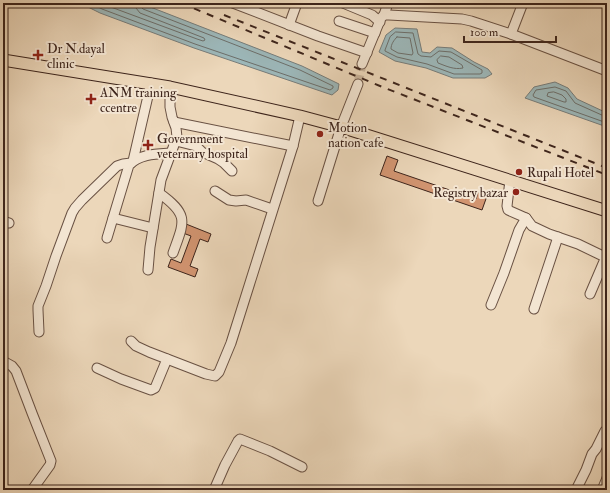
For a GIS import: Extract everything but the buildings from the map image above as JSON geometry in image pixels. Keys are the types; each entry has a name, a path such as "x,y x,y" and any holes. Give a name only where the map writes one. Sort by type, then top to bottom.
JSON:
{"main road":[{"path":"3,60 151,83 300,116 341,127 607,211"}],"street":[{"path":"233,3 367,53"},
{"path":"289,25 297,3"},
{"path":"343,3 382,18 389,14 462,19 471,21 511,34 607,71"},
{"path":"362,64 388,3"},
{"path":"511,34 523,3"},
{"path":"339,21 375,33"},
{"path":"107,238 128,168 132,162 151,83"},
{"path":"318,201 341,127 358,84"},
{"path":"148,270 153,228 163,172 177,137 170,107 170,87"},
{"path":"131,340 138,347 212,376 215,376 219,372 233,336 300,116"},
{"path":"174,122 292,146"},
{"path":"176,141 196,146 202,152 224,163 232,171"},
{"path":"39,332 38,306 74,210 82,200 117,166 132,162 141,157 171,153"},
{"path":"510,180 507,208 510,211 526,218 532,226 548,234 578,244 605,257 590,294"},
{"path":"215,191 229,200 246,200 272,209"},
{"path":"159,194 175,206 182,217 182,227 173,253"},
{"path":"112,218 153,228"},
{"path":"491,305 519,230 526,218"},
{"path":"534,309 558,237"},
{"path":"97,368 151,390 155,388 167,359"},
{"path":"3,361 12,366 16,371 51,461 50,465 32,490"},
{"path":"576,490 592,454 596,449 604,431 607,430"},
{"path":"214,490 225,465 240,439 270,451 302,467"},
{"path":"602,490 607,478"}],"water":[{"path":"85,3 140,3 302,66 339,84 338,90 332,95 194,48 100,13 84,5"},
{"path":"395,28 417,29 422,52 430,53 437,47 452,48 488,69 492,74 485,78 453,78 426,68 395,61 379,52 386,35"},
{"path":"555,82 568,88 577,99 607,113 607,127 525,98 534,87"}],"tunnel":[{"path":"358,84 362,64"}],"railway":[{"path":"181,3 380,86 607,175"},
{"path":"224,15 607,168"}],"place":[{"name":"Dr N.dayal clinic","path":"38,55"},
{"name":"ANM training ccentre","path":"91,99"},
{"name":"Motion nation cafe","path":"320,134"},
{"name":"Government veternary hospital","path":"148,145"},
{"name":"Rupali Hotel","path":"519,172"},
{"name":"Registry bazar","path":"516,192"}]}
